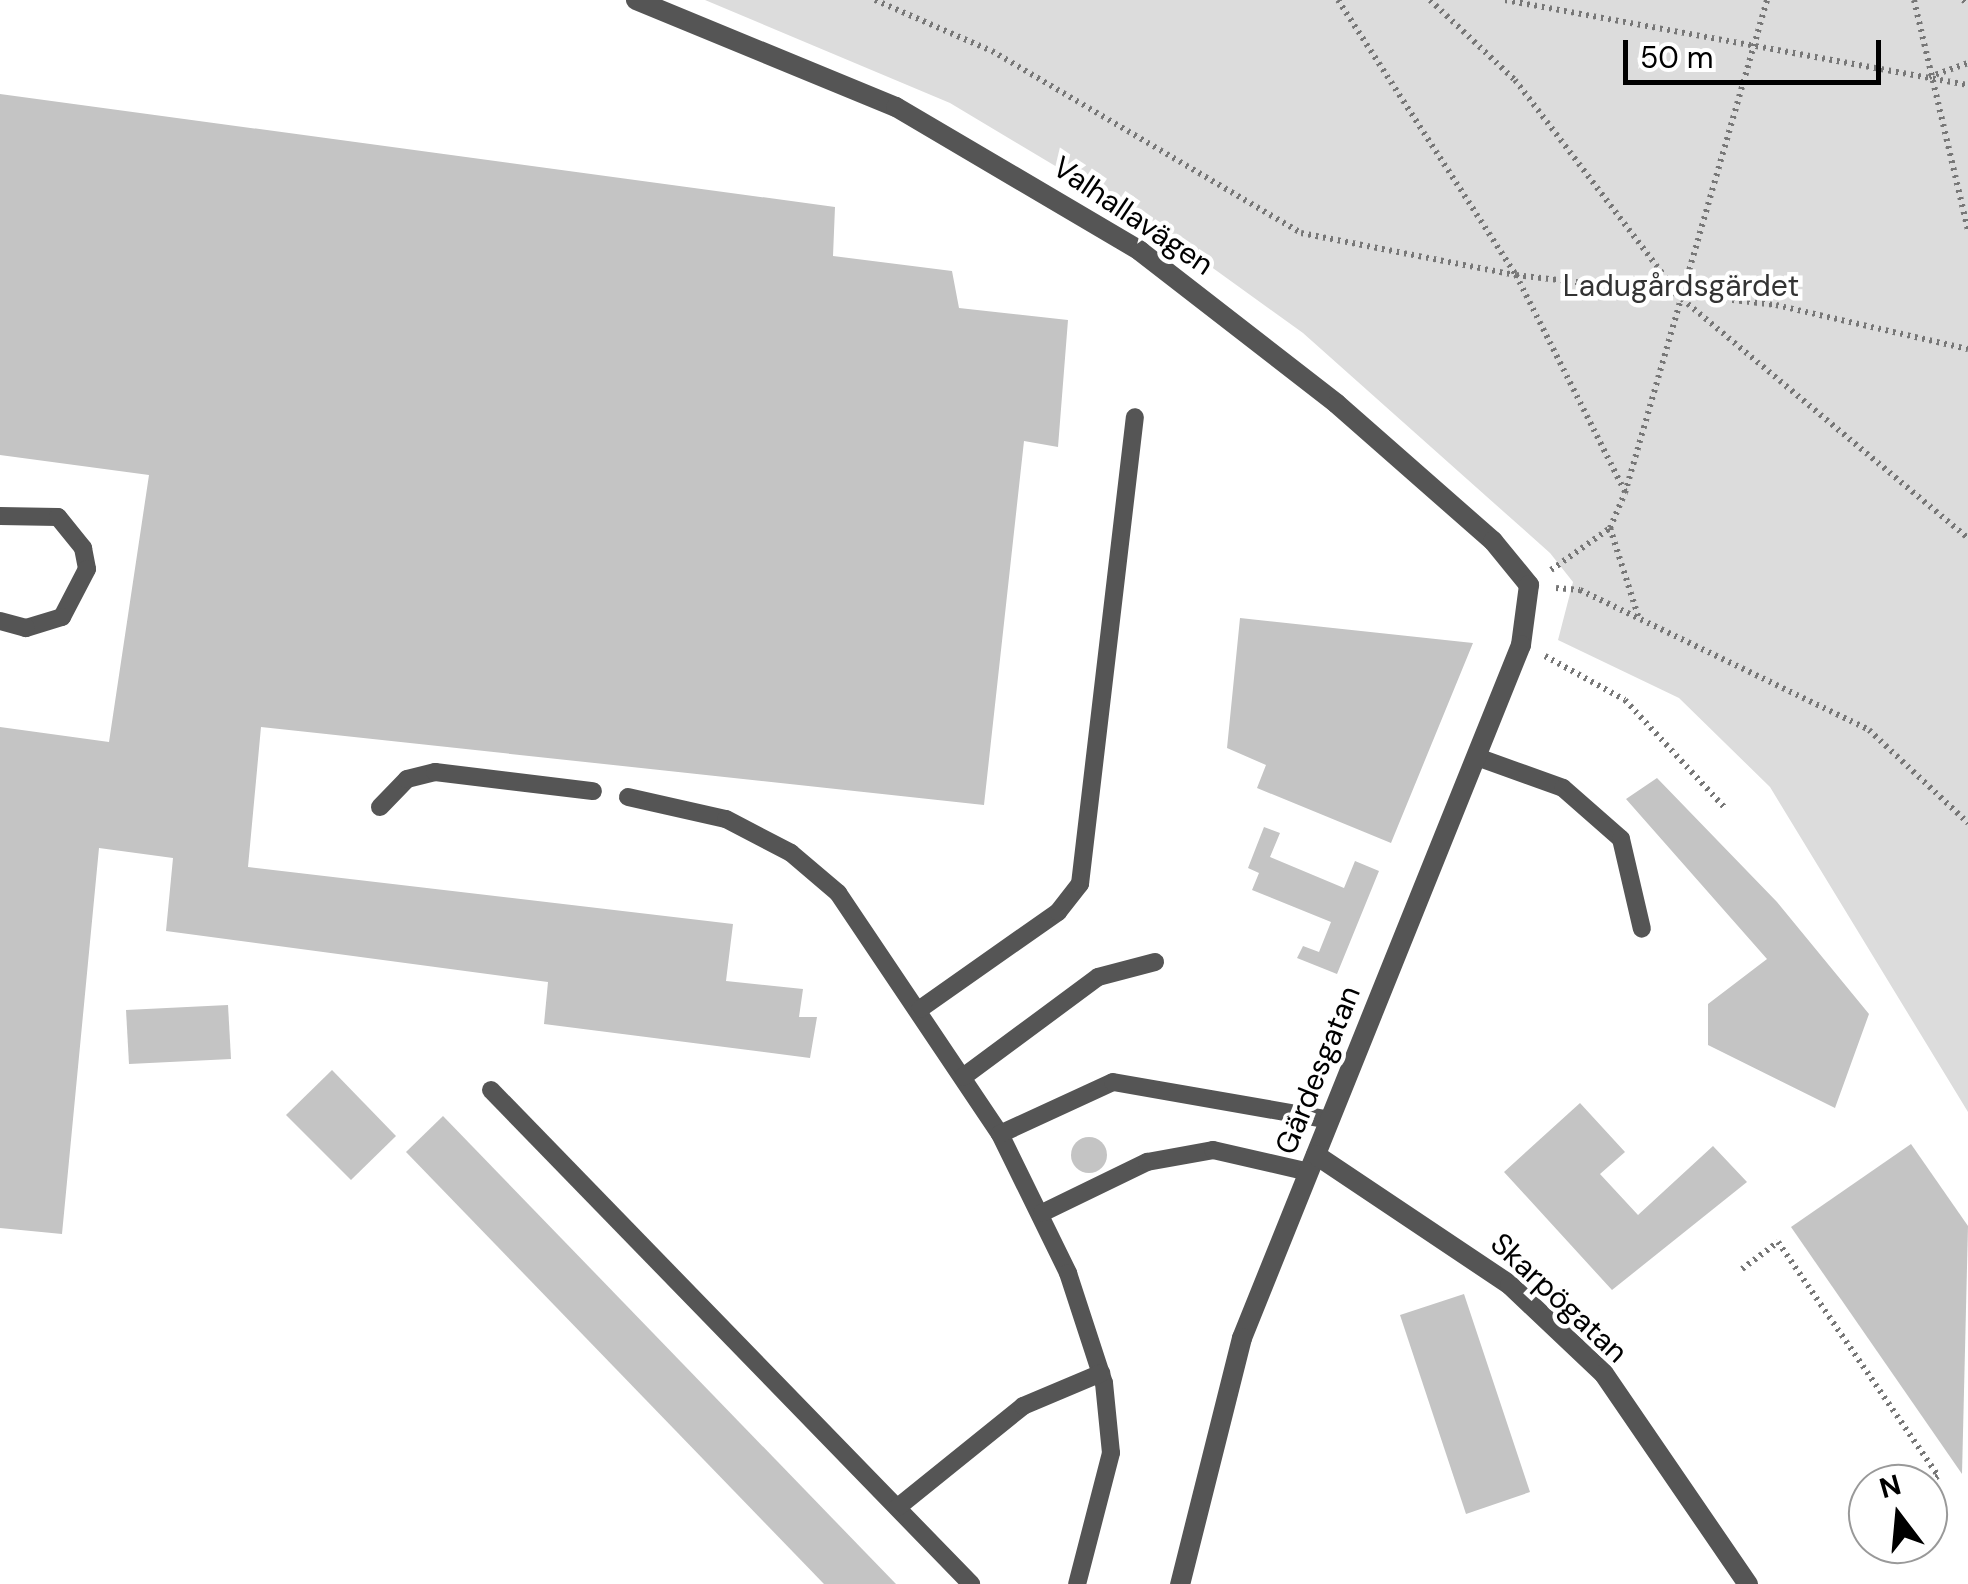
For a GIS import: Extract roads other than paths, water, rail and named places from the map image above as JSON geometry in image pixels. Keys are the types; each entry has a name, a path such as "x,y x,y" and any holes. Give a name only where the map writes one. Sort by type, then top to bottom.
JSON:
{"street":[{"name":"Valhallavägen","path":"636,0 896,107 1140,251 1337,404 1494,541 1530,585"},
{"name":"Gärdesgatan","path":"1180,1584 1212,1432 1312,1164 1521,645 1530,585"},
{"name":"Skarpögatan","path":"1312,1164 1394,1200 1510,1285 1604,1374 1748,1584"}],"lane":[{"path":"920,1009 1058,912 1080,884 1135,417"},
{"path":"0,516 58,518 83,548 87,569 62,617 26,628 0,621"},
{"path":"1477,757 1562,788 1621,839 1642,930"},
{"path":"380,807 407,779 435,772 593,791"},
{"path":"628,797 726,819 792,853 838,894 920,1009 1000,1134 1042,1213 1102,1373 1110,1453 1078,1584"},
{"path":"963,1077 1098,977 1155,962"},
{"path":"1000,1134 1113,1082 1330,1120"},
{"path":"491,1090 971,1584"},
{"path":"1042,1213 1147,1162 1213,1150 1312,1164"},
{"path":"898,1506 1023,1406 1102,1373"}],"park label":[{"name":"Ladugårdsgärdet","path":"1681,286"}]}
